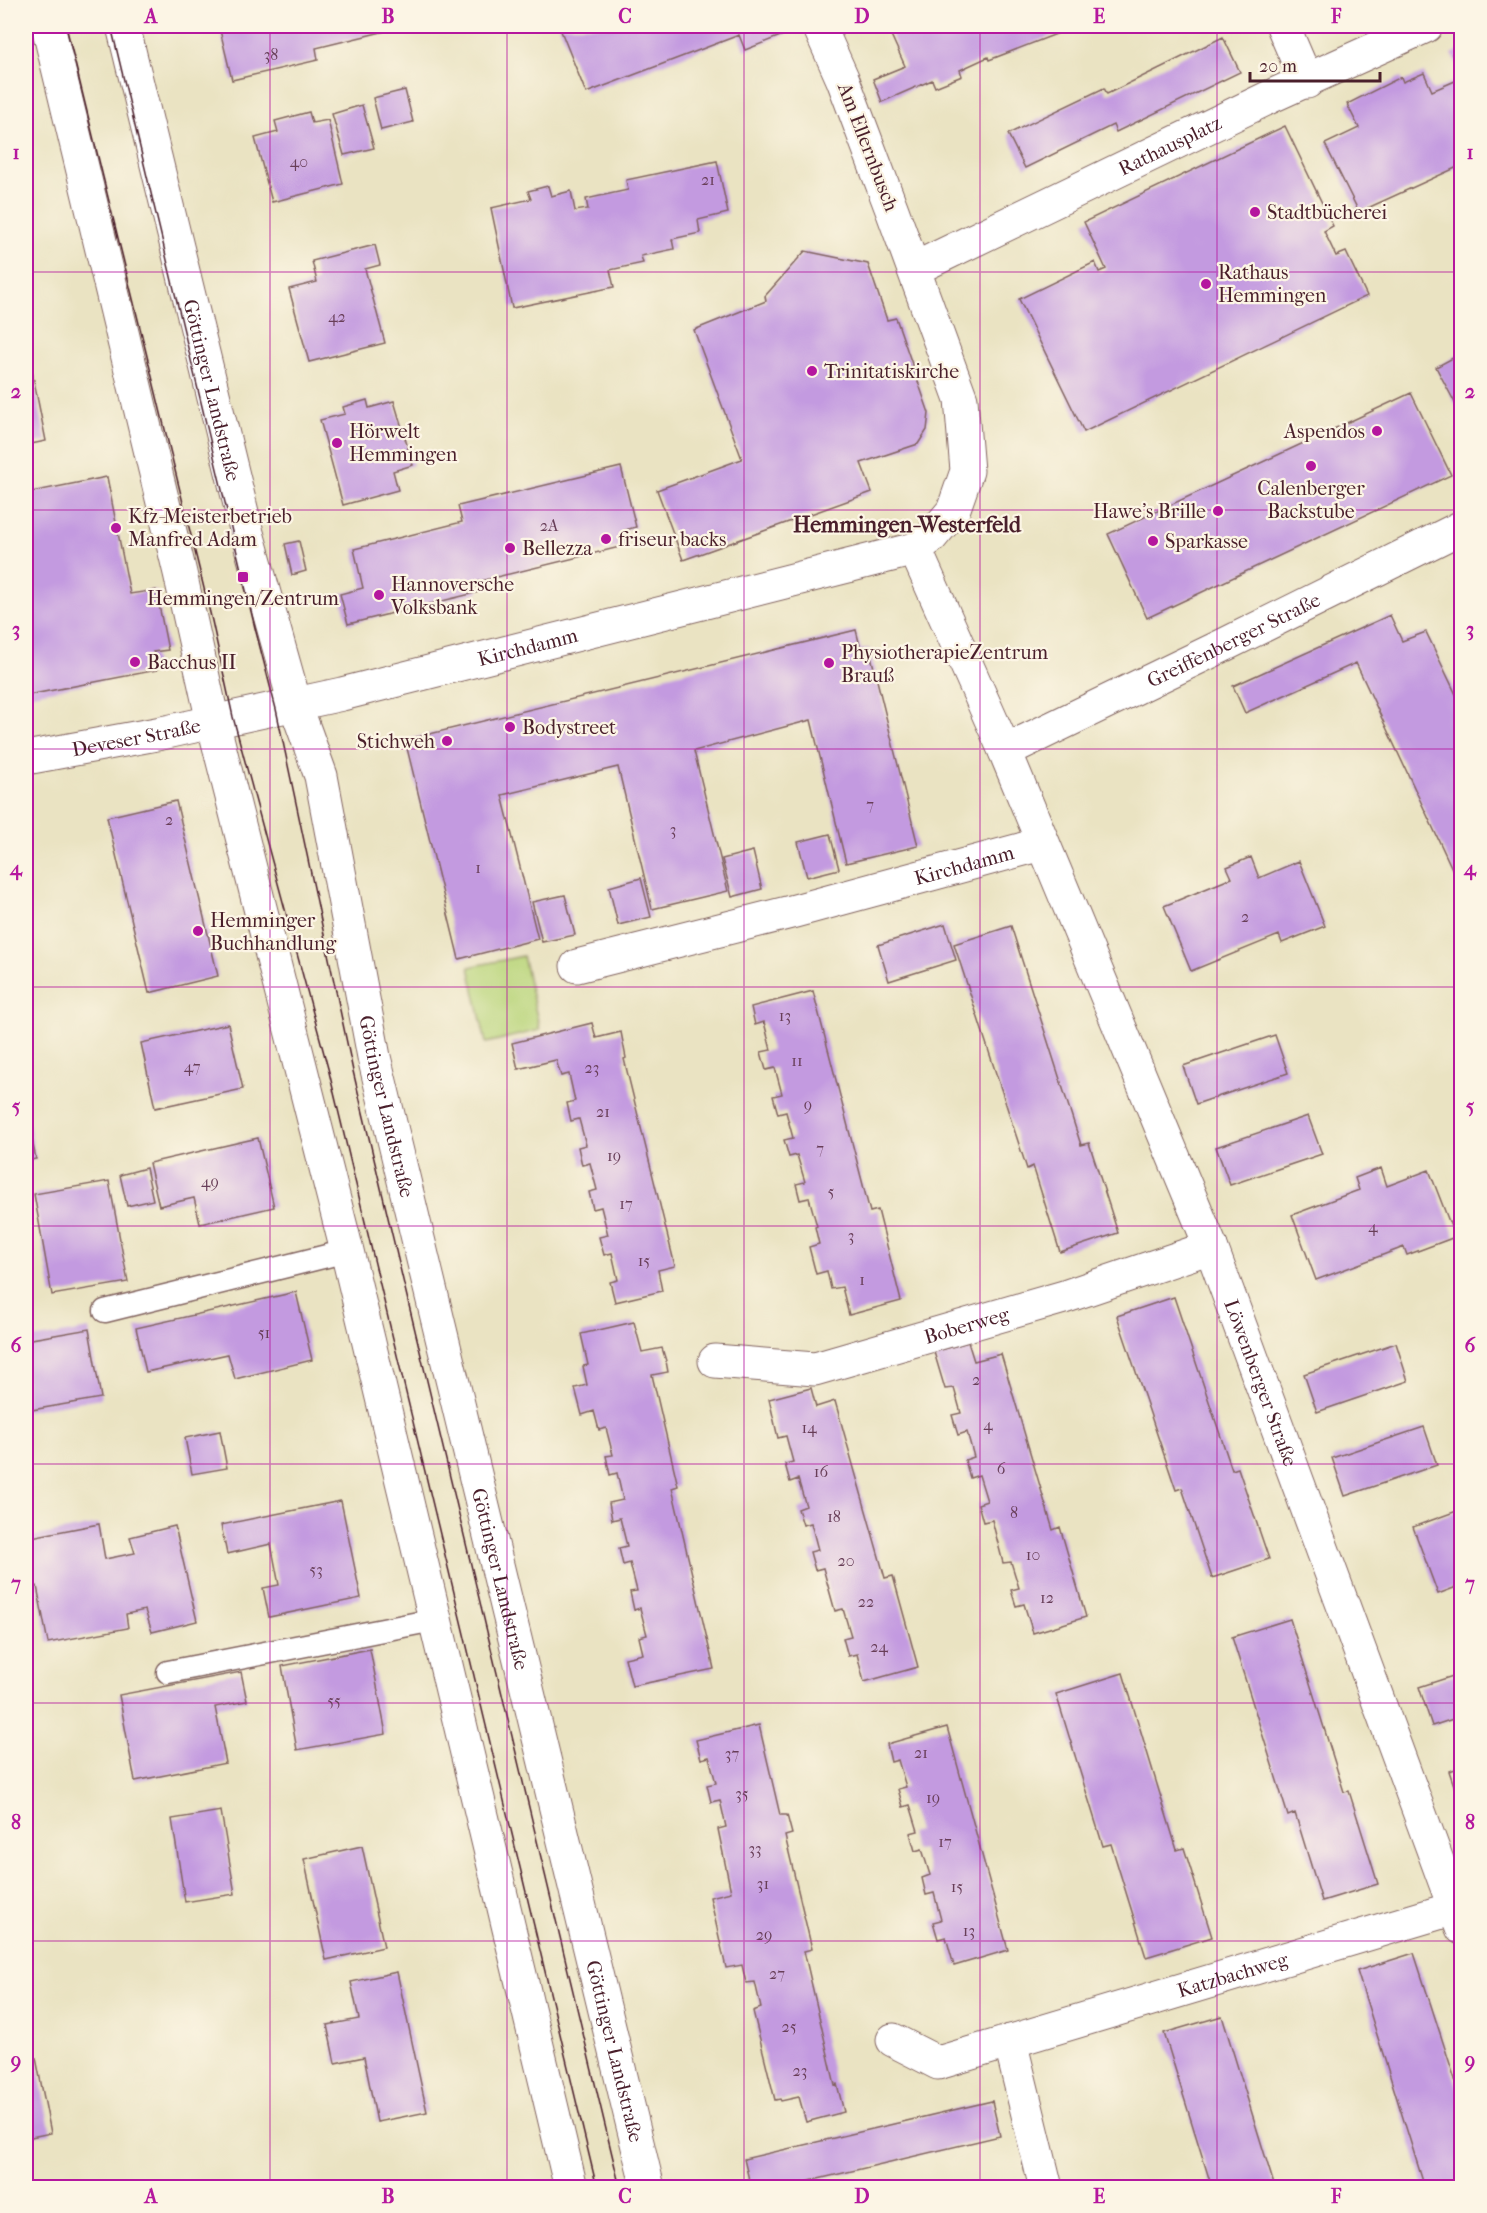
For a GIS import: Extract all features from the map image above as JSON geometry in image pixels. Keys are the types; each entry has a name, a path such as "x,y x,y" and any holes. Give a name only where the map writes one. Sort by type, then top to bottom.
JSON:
{"street":[{"path":"48,26 180,573 213,722 347,1251 571,2187"},
{"name":"Göttinger Landstraße","path":"123,26 247,533 295,704 321,776 374,1057 648,2187"},
{"name":"Am Ellernbusch","path":"819,26 843,80 914,269"},
{"path":"1283,26 1307,82"},
{"name":"Rathausplatz","path":"914,269 1276,94 1307,82 1426,26"},
{"name":"Kirchdamm","path":"246,715 373,687 915,549 931,537 953,511 967,471 962,399 914,269"},
{"name":"Greiffenberger Straße","path":"1005,751 1461,527"},
{"name":"Kirchdamm","path":"577,966 795,911 1042,844 1005,751 915,549"},
{"name":"Deveser Straße","path":"26,758 246,715"},
{"name":"Löwenberger Straße","path":"1042,844 1211,1247 1458,1918"},
{"name":"Boberweg","path":"715,1361 815,1369 1064,1297 1211,1247"},
{"name":"Katzbachweg","path":"893,2040 938,2063 1010,2041 1458,1918"},
{"path":"1010,2041 1046,2187"}],"lane":[{"path":"105,1311 347,1251"},
{"path":"168,1672 434,1620"}],"green space":[{"path":"523,956 540,1030 486,1043 469,967"}],"building":[{"path":"219,26 402,27 316,48 318,60 232,80"},
{"path":"559,26 785,26 788,33 745,50 739,35 586,93"},
{"path":"887,26 1077,26 989,60 988,57 960,70 962,76 935,87 932,80 882,102 873,79 905,66"},
{"path":"1223,37 1240,72 1116,132 1113,125 1025,168 1008,134 1104,88 1107,94"},
{"path":"1462,49 1462,74 1452,54"},
{"path":"1424,73 1432,91 1462,78 1462,165 1359,212 1325,144 1359,128 1347,104 1401,77 1403,82"},
{"path":"405,90 413,122 381,130 373,98"},
{"path":"362,105 374,148 344,155 332,114"},
{"path":"309,112 312,123 328,120 343,184 272,202 255,138 278,132 275,121"},
{"name":"Rathaus Hemmingen","path":"1285,126 1333,226 1324,231 1336,256 1346,252 1367,296 1084,432 1019,299 1095,262 1099,272 1106,269 1084,222"},
{"path":"717,161 728,213 698,220 700,233 672,239 674,249 641,256 643,263 610,270 614,287 512,308 491,208 531,199 528,191 548,186 551,196 571,191 575,211 588,209 586,199 628,190 626,180"},
{"path":"375,245 380,265 365,269 385,343 309,362 289,289 317,282 312,261"},
{"name":"Trinitatiskirche","path":"805,251 868,264 887,320 896,318 929,413 927,430 918,444 861,463 872,492 683,560 657,490 742,459 694,330 766,301 765,296"},
{"path":"1462,353 1462,416 1436,367"},
{"path":"32,371 46,441 26,445 26,372"},
{"path":"1411,393 1451,475 1147,618 1108,534"},
{"path":"367,400 369,408 394,401 413,465 393,471 398,490 343,505 320,420 345,414 343,407"},
{"path":"621,467 636,527 625,530 628,545 476,582 479,592 348,624 340,594 363,588 354,549 462,522 458,506"},
{"path":"107,477 130,594 156,590 168,650 153,652 157,670 28,695 26,684 26,493"},
{"path":"299,541 306,571 292,575 285,544"},
{"path":"1390,615 1402,641 1426,632 1462,707 1462,890 1356,663 1245,713 1233,686"},
{"path":"856,630 861,650 869,648 918,846 846,863 811,720 694,751 728,891 652,909 618,767 502,795 538,939 459,959 405,740"},
{"path":"176,801 218,976 149,993 107,817"},
{"path":"830,834 839,869 807,877 798,842"},
{"path":"753,851 762,889 732,897 722,859"},
{"path":"1251,857 1259,878 1299,861 1325,926 1282,943 1279,935 1191,971 1164,906 1232,878 1227,867"},
{"path":"641,878 651,917 618,925 609,887"},
{"path":"565,895 575,935 542,942 532,902"},
{"path":"945,924 956,960 889,981 878,945"},
{"path":"1011,926 1081,1145 1089,1143 1118,1233 1060,1252 1033,1166 1027,1169 954,944"},
{"path":"813,991 870,1212 878,1210 901,1301 849,1315 842,1287 831,1289 827,1271 816,1274 809,1247 819,1244 815,1227 817,1226 809,1198 800,1200 796,1184 805,1182 797,1155 789,1157 784,1140 793,1138 786,1112 778,1114 773,1096 782,1094 775,1068 766,1070 761,1052 771,1050 764,1022 755,1025 751,1007"},
{"path":"592,1023 596,1038 621,1032 626,1058 624,1059 675,1266 658,1270 662,1291 615,1302 610,1282 618,1280 612,1253 604,1255 599,1237 608,1235 601,1207 593,1209 589,1192 597,1190 590,1163 582,1165 578,1147 586,1145 579,1119 571,1121 567,1103 575,1101 569,1074 561,1076 556,1060 518,1069 512,1043"},
{"path":"228,1024 243,1089 155,1108 141,1043"},
{"path":"1275,1035 1288,1073 1196,1104 1183,1066"},
{"path":"26,1111 36,1159 26,1161"},
{"path":"1308,1116 1322,1154 1230,1185 1216,1147"},
{"path":"258,1138 274,1207 200,1224 194,1198 159,1206 149,1163"},
{"path":"146,1168 153,1200 127,1206 120,1175"},
{"path":"1381,1168 1387,1186 1429,1170 1455,1237 1407,1255 1404,1247 1316,1280 1292,1215 1359,1190 1355,1178"},
{"path":"109,1181 128,1282 52,1295 34,1194"},
{"path":"296,1292 312,1360 235,1379 228,1354 146,1372 136,1328"},
{"path":"1174,1297 1232,1470 1238,1468 1269,1559 1212,1578 1182,1488 1176,1490 1117,1316"},
{"path":"634,1322 642,1352 662,1348 666,1361 668,1372 652,1375 678,1486 672,1488 714,1669 632,1686 625,1658 643,1654 639,1637 647,1635 640,1608 634,1610 630,1592 637,1591 630,1563 623,1565 619,1548 627,1546 620,1518 612,1520 609,1503 623,1500 617,1473 610,1475 606,1456 613,1455 606,1428 599,1430 594,1411 582,1415 575,1388 587,1385 583,1366 588,1365 581,1334"},
{"path":"89,1329 101,1398 26,1411 26,1340"},
{"path":"968,1342 974,1361 1001,1354 1053,1530 1060,1527 1086,1617 1033,1633 1024,1604 1016,1606 1011,1590 1019,1588 1011,1562 1003,1563 992,1520 983,1522 978,1504 987,1501 979,1475 970,1478 965,1460 974,1457 967,1432 958,1435 952,1415 961,1413 954,1388 945,1389 934,1352"},
{"path":"1396,1343 1408,1381 1317,1412 1304,1374"},
{"path":"811,1388 816,1407 835,1401 885,1578 893,1576 918,1667 864,1682 857,1654 848,1656 843,1638 851,1636 843,1609 835,1611 823,1568 815,1570 810,1552 818,1550 811,1523 803,1525 798,1509 806,1506 798,1479 790,1482 785,1464 793,1462 786,1436 778,1438 769,1399"},
{"path":"1424,1427 1437,1465 1345,1496 1332,1458"},
{"path":"220,1431 227,1468 192,1474 185,1438"},
{"path":"341,1501 361,1598 269,1617 263,1588 279,1585 271,1544 227,1554 221,1525"},
{"path":"1462,1509 1462,1585 1438,1594 1413,1527"},
{"path":"99,1524 105,1559 135,1553 130,1537 175,1526 197,1621 152,1632 145,1610 126,1614 128,1628 48,1643 37,1586 26,1588 26,1538"},
{"path":"1290,1619 1344,1792 1349,1791 1378,1884 1322,1901 1295,1813 1288,1816 1232,1637"},
{"path":"370,1649 386,1734 297,1750 282,1666"},
{"path":"241,1672 247,1701 215,1707 226,1763 135,1781 119,1695"},
{"path":"1123,1673 1177,1850 1184,1848 1212,1937 1146,1957 1111,1844 1103,1846 1056,1694"},
{"path":"1462,1673 1462,1716 1432,1726 1419,1687"},
{"path":"759,1725 780,1815 787,1815 792,1834 785,1836 812,1949 804,1951 835,2085 837,2084 844,2112 806,2122 799,2097 775,2100 753,2011 761,2008 755,1982 746,1983 742,1965 726,1968 710,1897 731,1892 718,1829 726,1827 720,1800 711,1802 707,1785 716,1783 709,1757 701,1759 696,1740"},
{"path":"947,1727 1008,1950 954,1966 946,1937 938,1939 933,1922 941,1920 934,1893 926,1895 922,1878 930,1875 922,1849 915,1851 910,1833 918,1831 910,1805 903,1807 898,1789 906,1787 898,1760 891,1762 887,1744"},
{"path":"1462,1767 1462,1806 1461,1806 1449,1771"},
{"path":"221,1811 235,1894 185,1902 172,1819"},
{"path":"362,1846 384,1947 326,1960 304,1859"},
{"path":"1414,1953 1462,2101 1462,2188 1425,2188 1357,1971"},
{"path":"397,1972 427,2112 377,2122 364,2057 335,2063 327,2025 359,2019 351,1982"},
{"path":"1222,2016 1275,2188 1212,2188 1164,2033"},
{"path":"36,2058 51,2133 26,2138 26,2060"},
{"path":"992,2101 1000,2136 780,2188 751,2188 744,2159"}],"tram line":[{"path":"66,26 212,621 233,717 329,1072 597,2188"},
{"path":"111,26 276,709 353,1071 620,2188"}],"place":[{"name":"Stadtbücherei","path":"1255,212"},
{"name":"Rathaus Hemmingen","path":"1206,284"},
{"name":"Trinitatiskirche","path":"812,371"},
{"name":"Aspendos","path":"1377,431"},
{"name":"Hörwelt Hemmingen","path":"337,443"},
{"name":"Calenberger Backstube","path":"1311,466"},
{"name":"Hawe's Brille","path":"1218,511"},
{"name":"Kfz-Meisterbetrieb Manfred Adam","path":"116,528"},
{"name":"friseur backs","path":"606,539"},
{"name":"Sparkasse","path":"1153,541"},
{"name":"Bellezza","path":"510,548"},
{"name":"Hemmingen/Zentrum","path":"243,577"},
{"name":"Hannoversche Volksbank","path":"379,595"},
{"name":"Bacchus II","path":"135,662"},
{"name":"PhysiotherapieZentrum Brauß","path":"829,663"},
{"name":"Bodystreet","path":"510,727"},
{"name":"Stichweh","path":"447,741"},
{"name":"Hemminger Buchhandlung","path":"198,931"}],"district":[{"name":"Hemmingen-Westerfeld","path":"907,525"}]}
